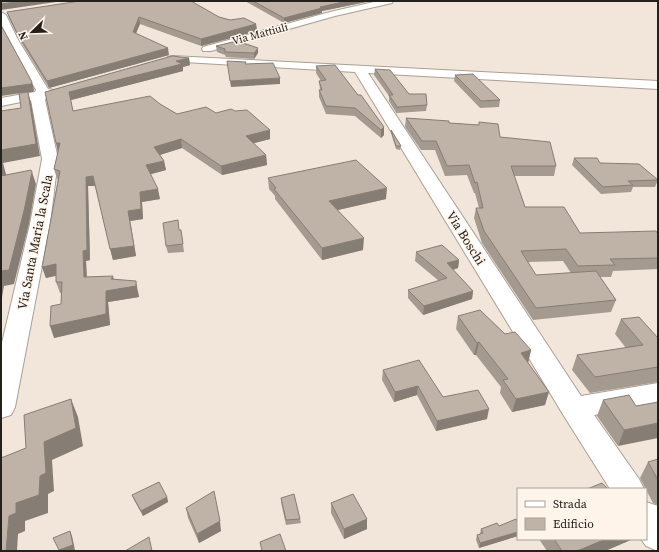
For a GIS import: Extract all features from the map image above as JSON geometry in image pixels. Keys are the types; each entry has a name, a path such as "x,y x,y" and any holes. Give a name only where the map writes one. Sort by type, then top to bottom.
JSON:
{"street":[{"name":"Via Mattiuli","path":"159,62 333,14 389,1"},
{"name":"Via Santa Maria la Scala","path":"1,407 40,224 50,159 38,100 42,90 12,38 3,15"},
{"path":"172,58 655,86"},
{"name":"Via Boschi","path":"359,69 574,408 627,488"},
{"path":"1,102 40,96 60,90"},
{"path":"574,408 658,393"},
{"path":"647,518 658,535"}],"building":[{"path":"1,1 24,1 1,4"},
{"path":"80,1 191,1 219,17 230,20 244,18 256,24 201,39 139,17 133,32 168,48 47,81 16,31 7,12"},
{"path":"253,1 348,1 320,7 322,8 284,18"},
{"path":"1,25 32,82 31,84 1,88"},
{"path":"237,41 258,48 254,53 225,52 225,49 216,46"},
{"path":"172,56 189,58 176,61 182,64 69,92 73,111 150,96 177,114 206,107 216,113 231,109 235,111 247,110 270,130 246,136 266,155 221,166 181,139 154,147 164,161 146,165 158,189 140,192 141,209 128,211 134,246 110,249 93,176 86,177 87,250 83,251 84,277 113,276 111,279 136,281 136,286 106,291 106,314 50,326 51,306 61,304 62,282 56,282 56,264 42,267 60,171 54,169 60,143 56,143 45,92"},
{"path":"227,61 246,62 245,64 273,63 280,78 230,81"},
{"path":"335,65 358,95 361,95 384,127 381,130 355,108 326,106 319,90 322,90 319,81 326,80 316,66"},
{"path":"375,69 390,70 409,94 426,94 427,105 398,108 389,95 393,95"},
{"path":"473,74 500,100 481,101 455,75"},
{"path":"28,92 36,144 1,150 1,111 21,108 19,93"},
{"path":"406,118 479,125 479,122 498,124 500,137 550,142 556,166 511,166 525,207 564,207 580,233 656,231 658,234 658,258 610,259 615,265 578,266 566,249 521,251 536,275 596,271 616,300 536,308 484,231 476,208 483,208 477,182 475,183 469,165 447,166 436,141 422,141"},
{"path":"391,130 401,146 396,146"},
{"path":"574,158 597,158 600,163 639,164 658,180 628,181 633,185 603,187"},
{"path":"356,160 387,188 329,201 364,238 322,248 274,189 276,188 268,178"},
{"path":"31,170 32,172 24,211 9,270 1,271 1,176"},
{"path":"178,220 183,244 166,246 163,223"},
{"path":"442,245 459,260 447,263 473,291 424,306 408,290 447,278 416,252"},
{"path":"480,310 505,334 515,332 531,350 521,353 549,392 516,399 503,380 508,379 479,342 477,343 458,316"},
{"path":"639,317 658,338 658,367 595,377 577,355 643,345 621,319"},
{"path":"419,360 443,397 478,390 489,409 437,421 418,386 395,392 383,370"},
{"path":"629,395 636,406 658,402 658,423 624,430 603,400"},
{"path":"71,399 76,428 44,442 46,473 40,476 39,495 16,503 16,513 9,516 6,551 1,551 1,458 26,448 24,415"},
{"path":"658,459 658,480 648,462"},
{"path":"159,482 167,497 141,511 132,495"},
{"path":"602,483 607,488 590,488"},
{"path":"214,491 220,521 197,534 186,508"},
{"path":"294,494 300,519 286,520 281,498"},
{"path":"353,494 367,519 344,529 331,503"},
{"path":"516,519 517,532 480,543 477,535 483,533 481,529 497,523 499,526"},
{"path":"70,531 73,545 59,550 53,538"},
{"path":"280,534 286,551 262,551 260,542"},
{"path":"149,537 152,551 125,551"},
{"path":"555,540 604,540 577,551 562,551"}]}
